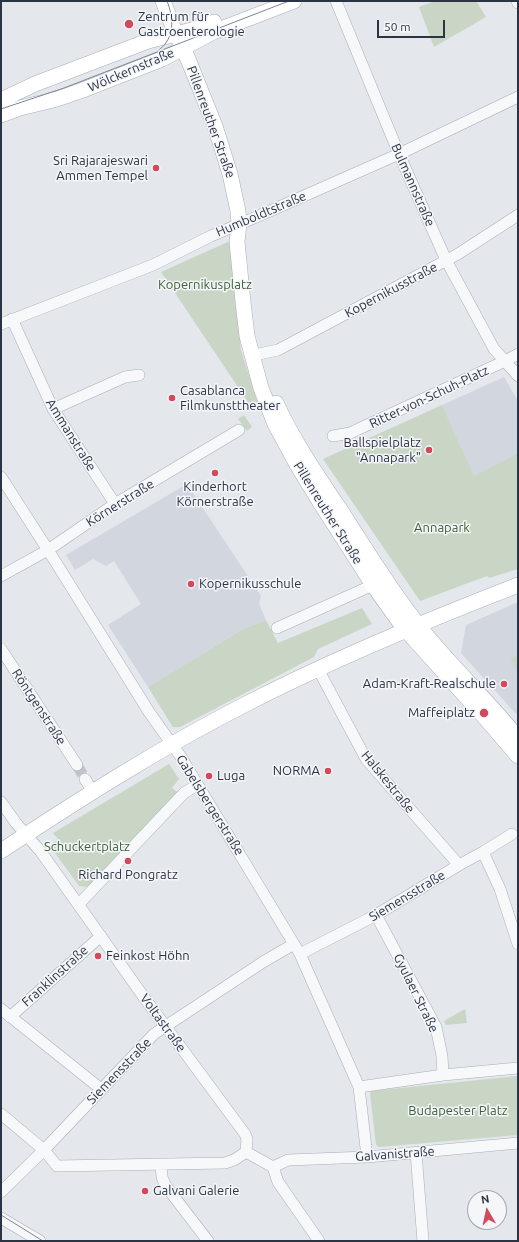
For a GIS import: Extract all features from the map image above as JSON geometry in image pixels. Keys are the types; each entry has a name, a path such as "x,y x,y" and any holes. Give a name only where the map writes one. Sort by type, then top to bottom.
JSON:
{"main road":[{"name":"Pillenreuther Straße","path":"163,1 215,126 235,192 239,224 237,242 245,321 252,358 267,405 280,434 296,463 374,585 411,627 518,756"},
{"name":"Wölckernstraße","path":"1,100 32,86 148,41 200,27 270,1"},
{"name":"Wölckernstraße","path":"1,115 76,93 162,59 213,32 294,1"},
{"name":"Pillenreuther Straße","path":"239,224 245,239 251,313 259,354 273,396 292,434 377,567 411,627 437,648 518,738"},
{"path":"1,851 93,792 172,744 244,705 318,669 411,627 518,585"}],"street":[{"name":"Bulmannstraße","path":"336,1 398,154 446,260 494,349 505,361"},
{"name":"Humboldtstraße","path":"1,323 153,265 211,236 398,154 518,97"},
{"name":"Kopernikusstraße","path":"259,354 278,350 446,260 518,215"},
{"name":"Ammanstraße","path":"12,319 53,409 116,504"},
{"path":"505,361 518,354"},
{"name":"Ritter-von-Schuh-Platz","path":"333,436 350,433 505,361 518,376"},
{"path":"53,409 125,378 139,375"},
{"name":"Körnerstraße","path":"1,576 48,550 116,504 239,430"},
{"name":"Gabelsbergerstraße","path":"1,477 122,670 172,744 297,949 359,1088 367,1156"},
{"path":"277,628 374,585"},
{"name":"Röntgenstraße","path":"1,649 77,766"},
{"name":"Halskestraße","path":"318,669 366,759 459,865"},
{"path":"85,779 93,792"},
{"path":"78,904 184,793 197,785"},
{"name":"Voltastraße","path":"1,802 16,823 41,852 166,1027 245,1134 247,1139 246,1152"},
{"name":"Siemensstraße","path":"1,1192 44,1150 154,1034 263,962 376,915 512,834"},
{"path":"483,852 500,888 518,944"},
{"name":"Gyulaer Straße","path":"376,915 436,1027 442,1056 443,1075"},
{"name":"Franklinstraße","path":"10,1017 101,936"},
{"path":"1,1009 101,1089"},
{"path":"359,1088 443,1075 518,1068"},
{"path":"1,1114 44,1150 57,1166 225,1163 234,1160 246,1152 273,1167 278,1182 319,1241"},
{"name":"Galvanistraße","path":"273,1167 288,1160 416,1153 518,1143"},
{"path":"416,1153 423,1241"},
{"path":"161,1165 164,1184 208,1241"},
{"path":"1,1218 40,1241"}],"shaded area":[{"path":"504,377 518,401 518,453 474,477 442,405"},
{"name":"Kopernikusschule","path":"187,484 261,596 259,603 266,620 243,629 148,687 108,625 141,604 114,561 106,566 93,559 75,570 66,555"},
{"name":"Adam-Kraft-Realschule","path":"518,602 518,716 461,653 466,625"}],"green space":[{"path":"435,1 476,1 486,17 434,47 419,7"},
{"name":"Kopernikusplatz","path":"230,241 241,350 258,404 250,405 161,272"},
{"name":"Annapark","path":"442,405 474,476 518,453 518,569 489,578 487,576 420,601 323,459"},
{"path":"244,415 252,427 247,431 238,419"},
{"path":"362,608 372,624 318,649 314,657 180,727 173,727 148,687 243,629 266,620 278,643"},
{"path":"518,655 518,674 511,658"},
{"name":"Schuckertplatz","path":"169,764 179,779 172,788 179,793 90,887 79,886 50,846 58,839 53,833"},
{"path":"465,1009 467,1023 446,1025 444,1021"},
{"name":"Budapester Platz","path":"518,1076 518,1135 379,1147 376,1145 371,1091"}],"tunnel":[{"path":"77,765 85,779"}],"tram line":[{"path":"159,50 168,40 172,27 171,14 167,1"},
{"path":"1,109 64,88 289,1"},
{"path":"1,1215 43,1241"}],"place":[{"name":"Zentrum für Gastroenterologie","path":"129,24"},
{"name":"Sri Rajarajeswari Ammen Tempel","path":"156,168"},
{"name":"Casablanca Filmkunsttheater","path":"172,398"},
{"name":"Ballspielplatz \"Annapark\"","path":"429,450"},
{"name":"Kinderhort Körnerstraße","path":"215,473"},
{"name":"Kopernikusschule","path":"191,584"},
{"name":"Adam-Kraft-Realschule","path":"504,684"},
{"name":"Maffeiplatz","path":"484,713"},
{"name":"NORMA","path":"328,771"},
{"name":"Luga","path":"209,776"},
{"name":"Richard Pongratz","path":"128,861"},
{"name":"Feinkost Höhn","path":"98,956"},
{"name":"Galvani Galerie","path":"145,1191"}]}
